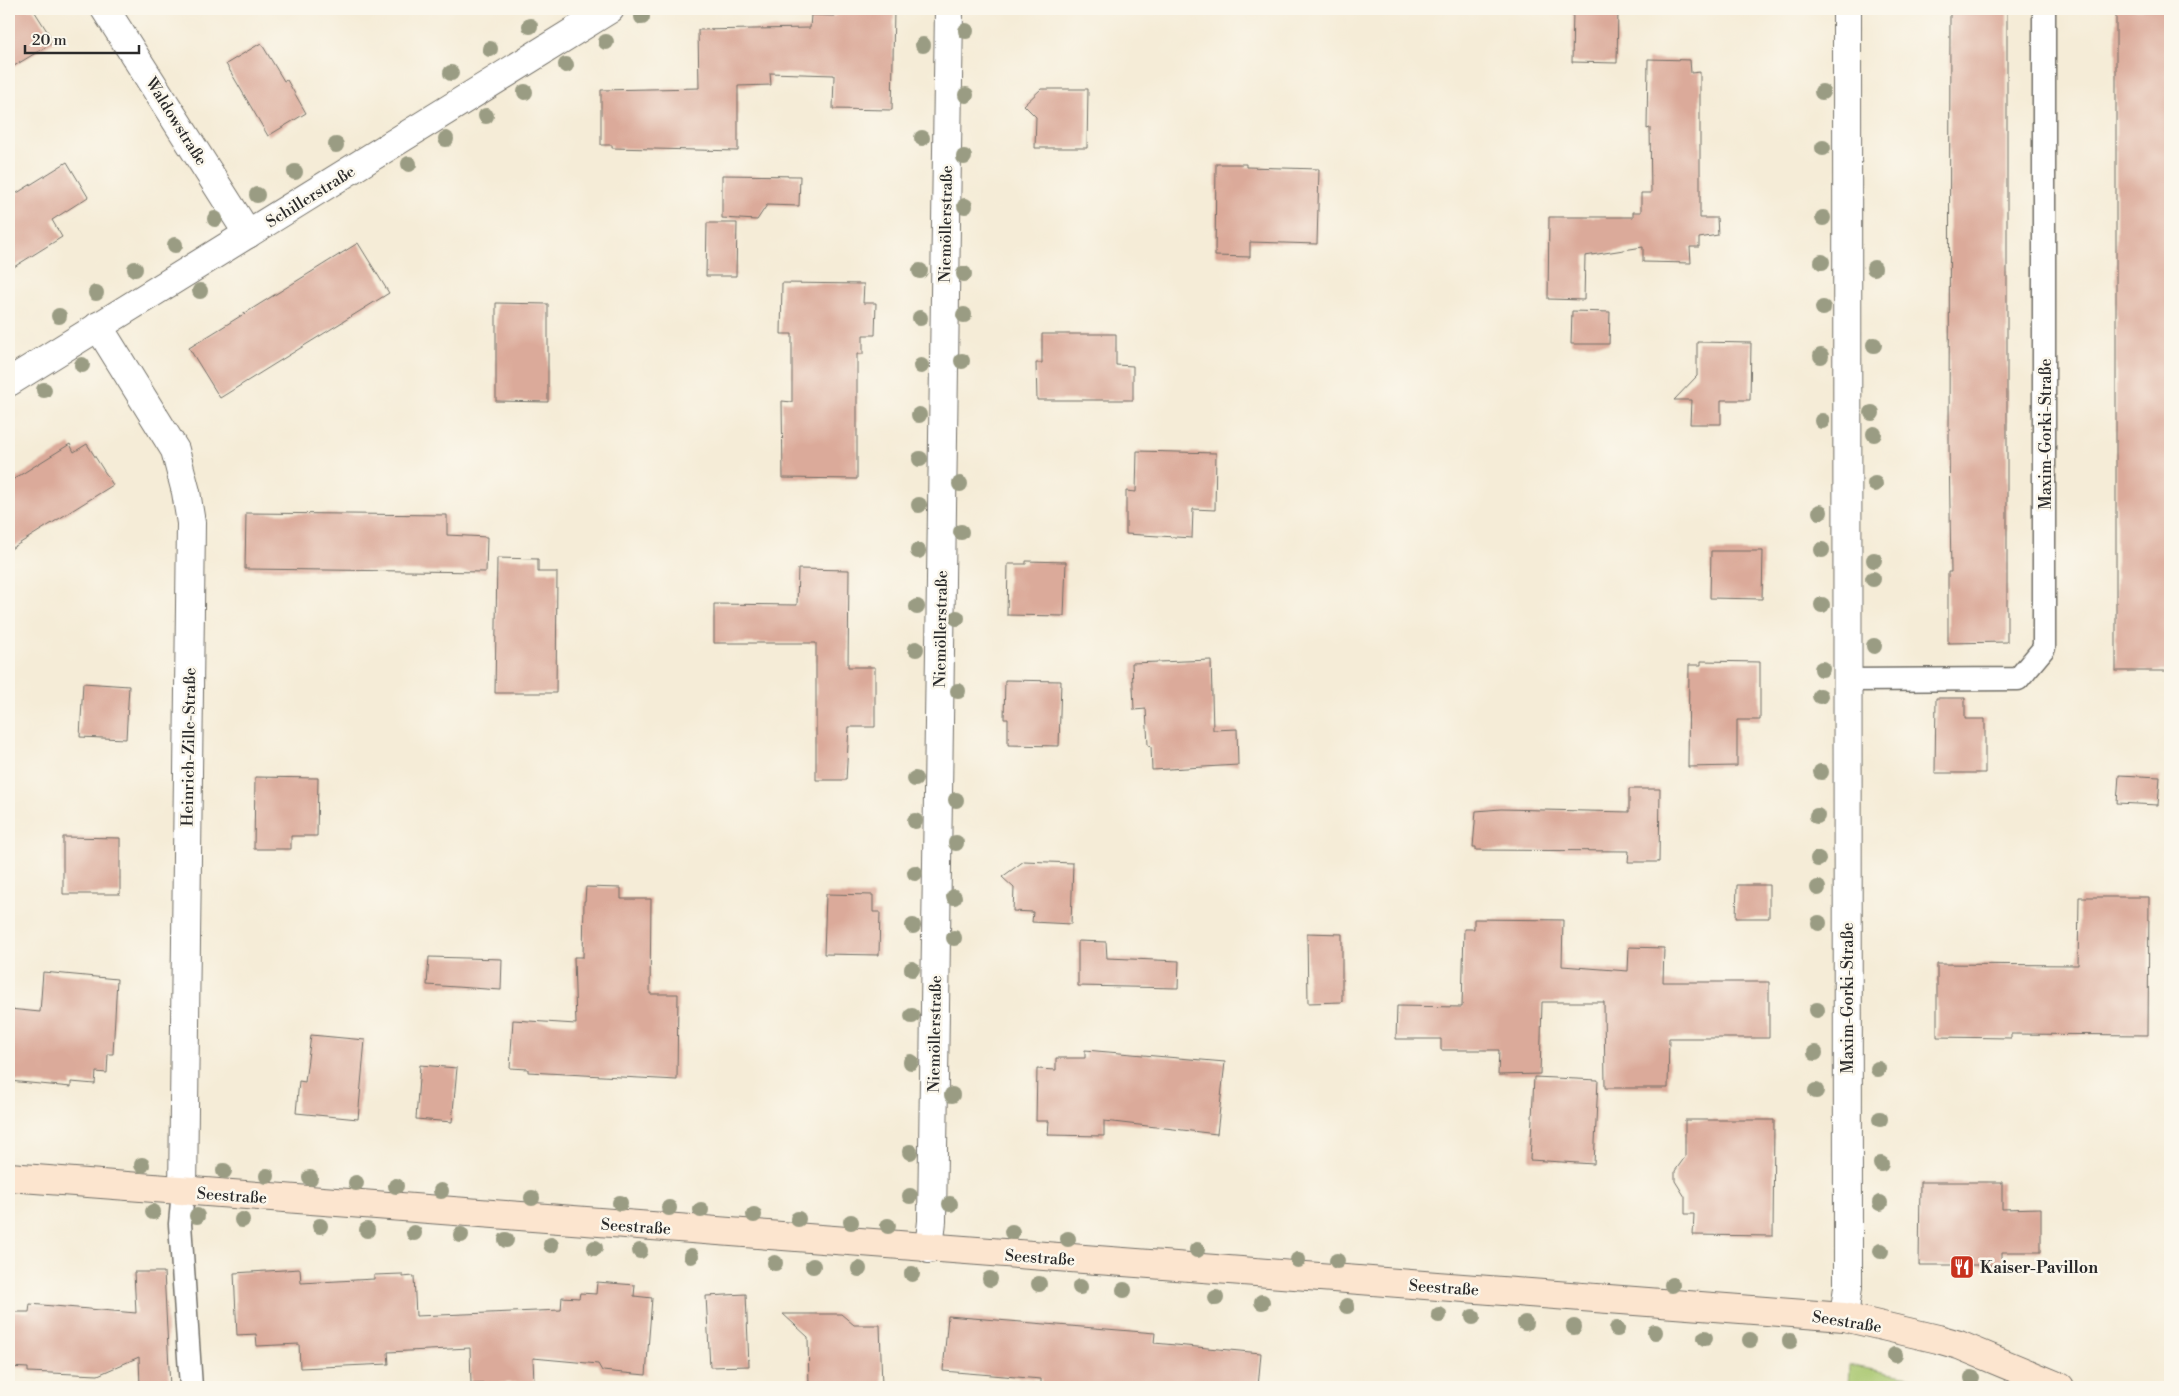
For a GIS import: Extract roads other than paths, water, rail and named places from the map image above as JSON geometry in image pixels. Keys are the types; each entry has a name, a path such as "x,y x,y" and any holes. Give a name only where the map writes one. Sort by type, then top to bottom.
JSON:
{"main road":[{"name":"Seestraße","path":"9,1177 929,1249 1844,1317 1952,1343 2060,1387"}],"street":[{"name":"Waldowstraße","path":"105,9 248,234"},
{"name":"Schillerstraße","path":"9,382 610,9"},
{"name":"Niemöllerstraße","path":"929,1249 932,1221 948,9"},
{"name":"Maxim-Gorki-Straße","path":"1844,1317 1848,1287 1847,9"},
{"name":"Heinrich-Zille-Straße","path":"98,326 175,450 186,492 191,523 183,1191"}],"lane":[{"name":"Maxim-Gorki-Straße","path":"1847,680 2018,679 2044,648 2044,9"},
{"path":"183,1191 180,1224 191,1387"}],"place":[{"name":"Kaiser-Pavillon","path":"1962,1267"}]}
